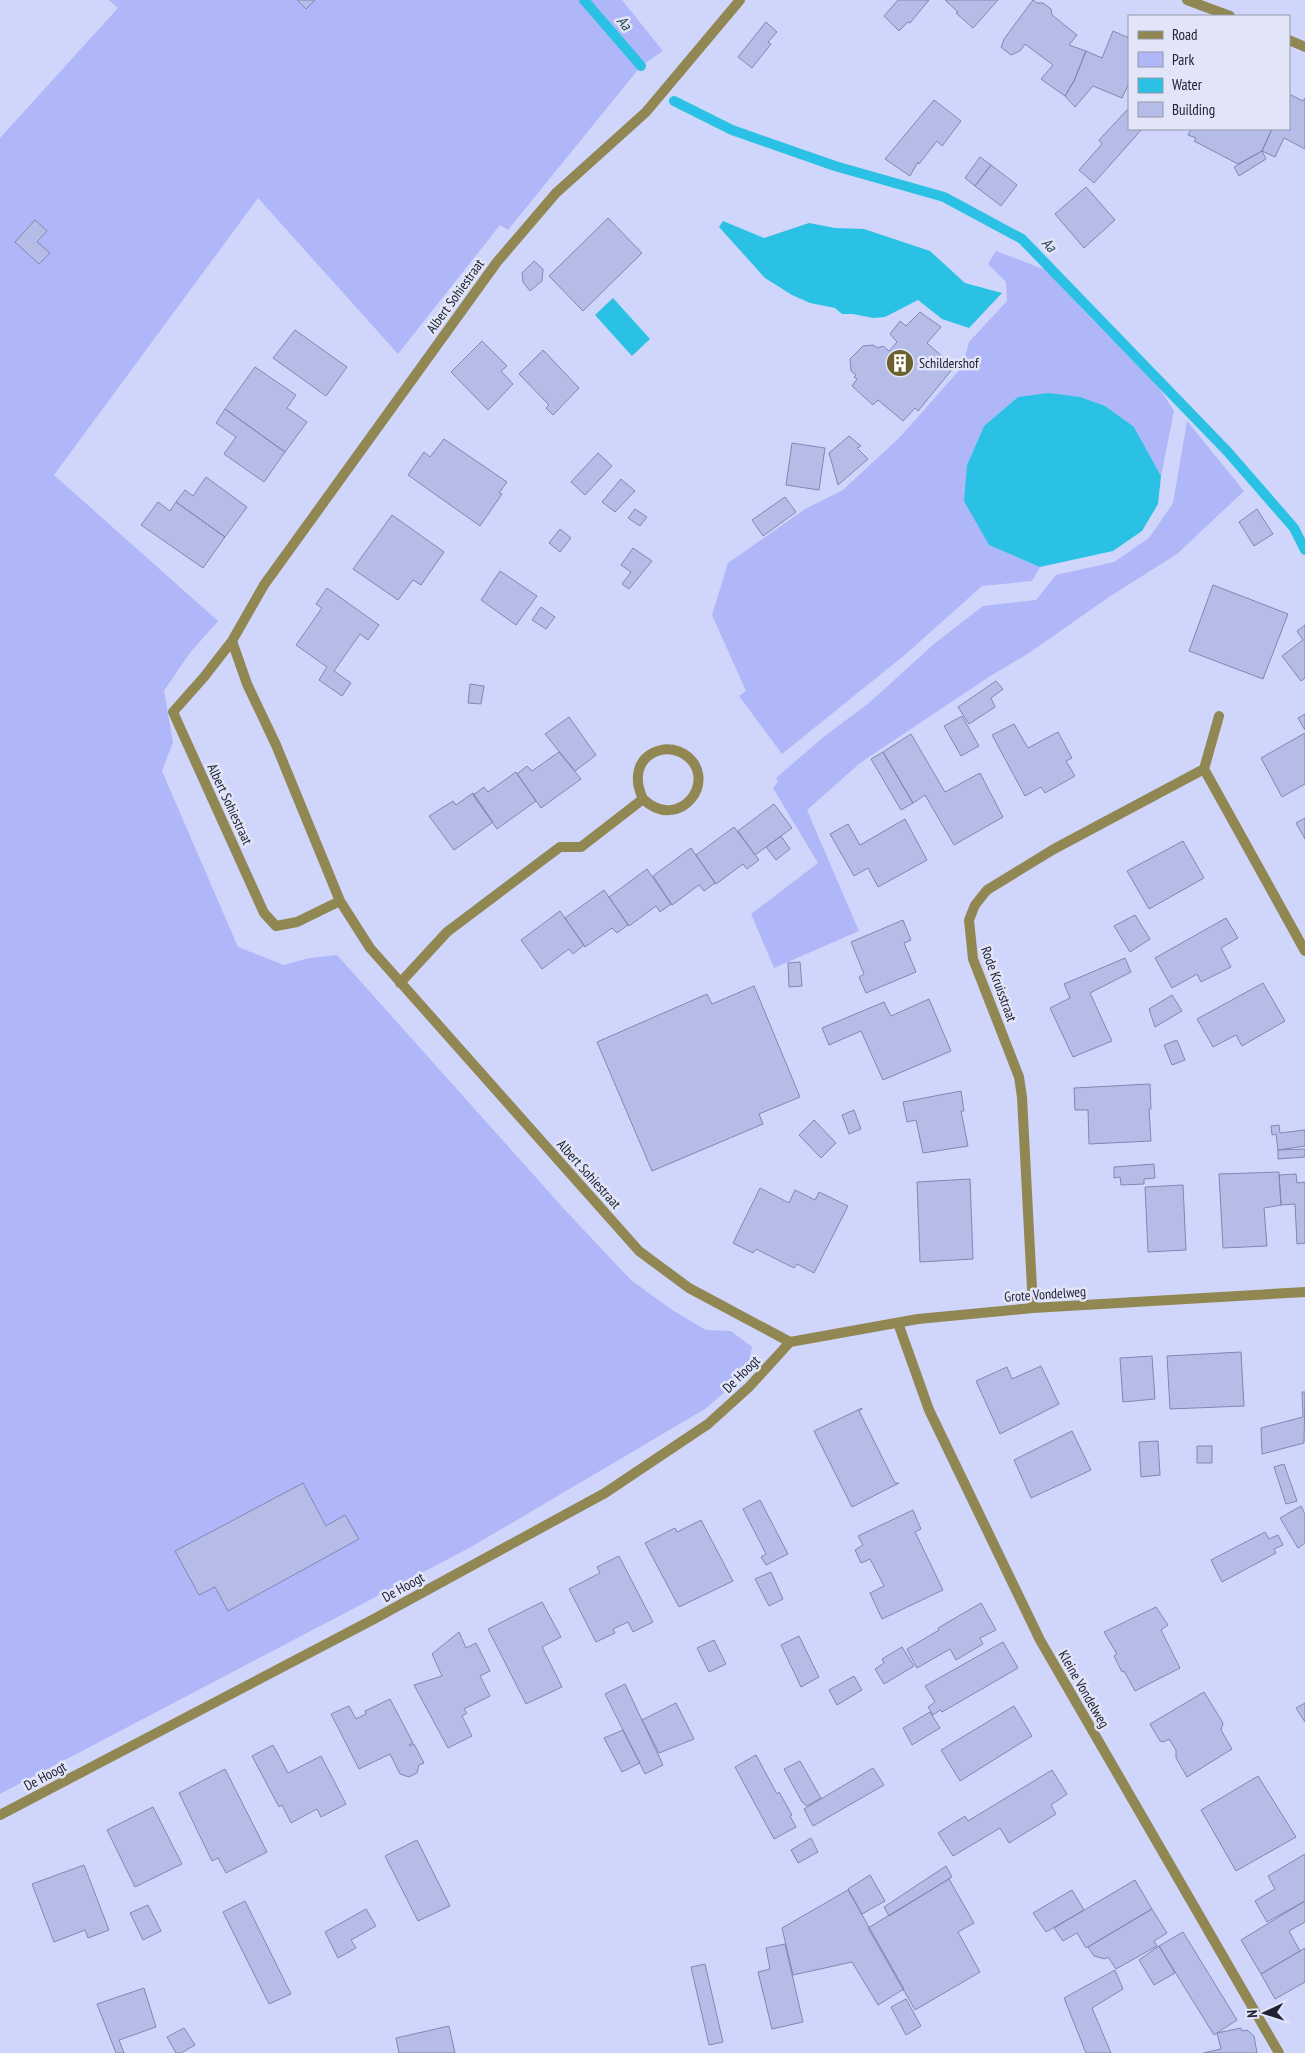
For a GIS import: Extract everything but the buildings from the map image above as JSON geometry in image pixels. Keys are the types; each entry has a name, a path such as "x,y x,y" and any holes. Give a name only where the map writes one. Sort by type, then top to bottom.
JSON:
{"street":[{"name":"Albert Sohiestraat","path":"340,901 297,922 276,926 264,913 173,712 204,677 232,640 264,585 497,262 556,193 646,112 740,0"},
{"path":"1187,0 1227,15"},
{"path":"1290,40 1305,47"},
{"name":"Albert Sohiestraat","path":"232,640 247,684 276,745 340,901 370,948 639,1251 689,1288 790,1342"},
{"path":"1219,716 1204,769 1305,951"},
{"path":"663,749 678,751 691,759 698,772 698,787 691,800 679,809 665,811 650,806 643,799 636,781 639,766 650,755 663,749"},
{"name":"Rode Kruisstraat","path":"1033,1308 1020,1084 973,959 969,920 975,905 987,890 1054,849 1204,769"},
{"path":"400,983 447,932 560,848 581,847 643,799"},
{"name":"Grote Vondelweg","path":"790,1342 898,1322 1033,1308 1305,1292"},
{"name":"Kleine Vondelweg","path":"898,1322 929,1410 1040,1640 1279,2053"},
{"name":"De Hoogt","path":"0,1815 374,1619 605,1493 708,1424 749,1387 790,1342"}],"green space":[{"path":"109,0 622,0 663,51 641,66 508,230 500,225 398,354 258,198 54,475 218,621 189,654 164,691 173,742 162,771 238,947 284,965 309,958 337,955 565,1210 631,1280 672,1310 706,1330 731,1331 752,1347 747,1373 705,1409 471,1547 0,1794 0,138 118,8"},
{"path":"996,251 1046,270 1158,386 1174,411 1161,476 1134,427 1018,397 984,426 967,465 989,545 1040,567 1032,581 982,586 906,654 782,754 739,696 746,691 712,615 728,563 805,509 843,490 901,436 962,367 969,342 1007,301 1006,282 988,264"},
{"path":"1187,421 1244,491 1177,554 1109,597 1029,653 992,675 860,763 807,810 859,931 774,968 751,914 818,863 773,788 778,782 776,778 826,735 869,703 935,643 983,606 1036,600 1056,575 1114,562 1149,538 1173,503"}],"water":[{"path":"723,221 764,238 809,223 835,228 864,229 930,251 965,283 1002,293 969,328 942,319 918,300 885,317 873,318 842,314 835,308 810,303 792,295 765,278 719,227"},
{"path":"613,298 650,339 632,356 595,315"},
{"path":"1049,393 1080,397 1105,406 1134,427 1161,476 1158,504 1142,531 1113,551 1040,567 989,545 964,501 967,465 984,426 1018,397"}],"waterway":[{"name":"Aa","path":"584,0 641,66"},
{"name":"Aa","path":"674,101 732,130 835,166 944,197 1022,239 1227,451 1294,528 1305,550"}],"place":[{"name":"Schildershof","path":"900,363"}]}
